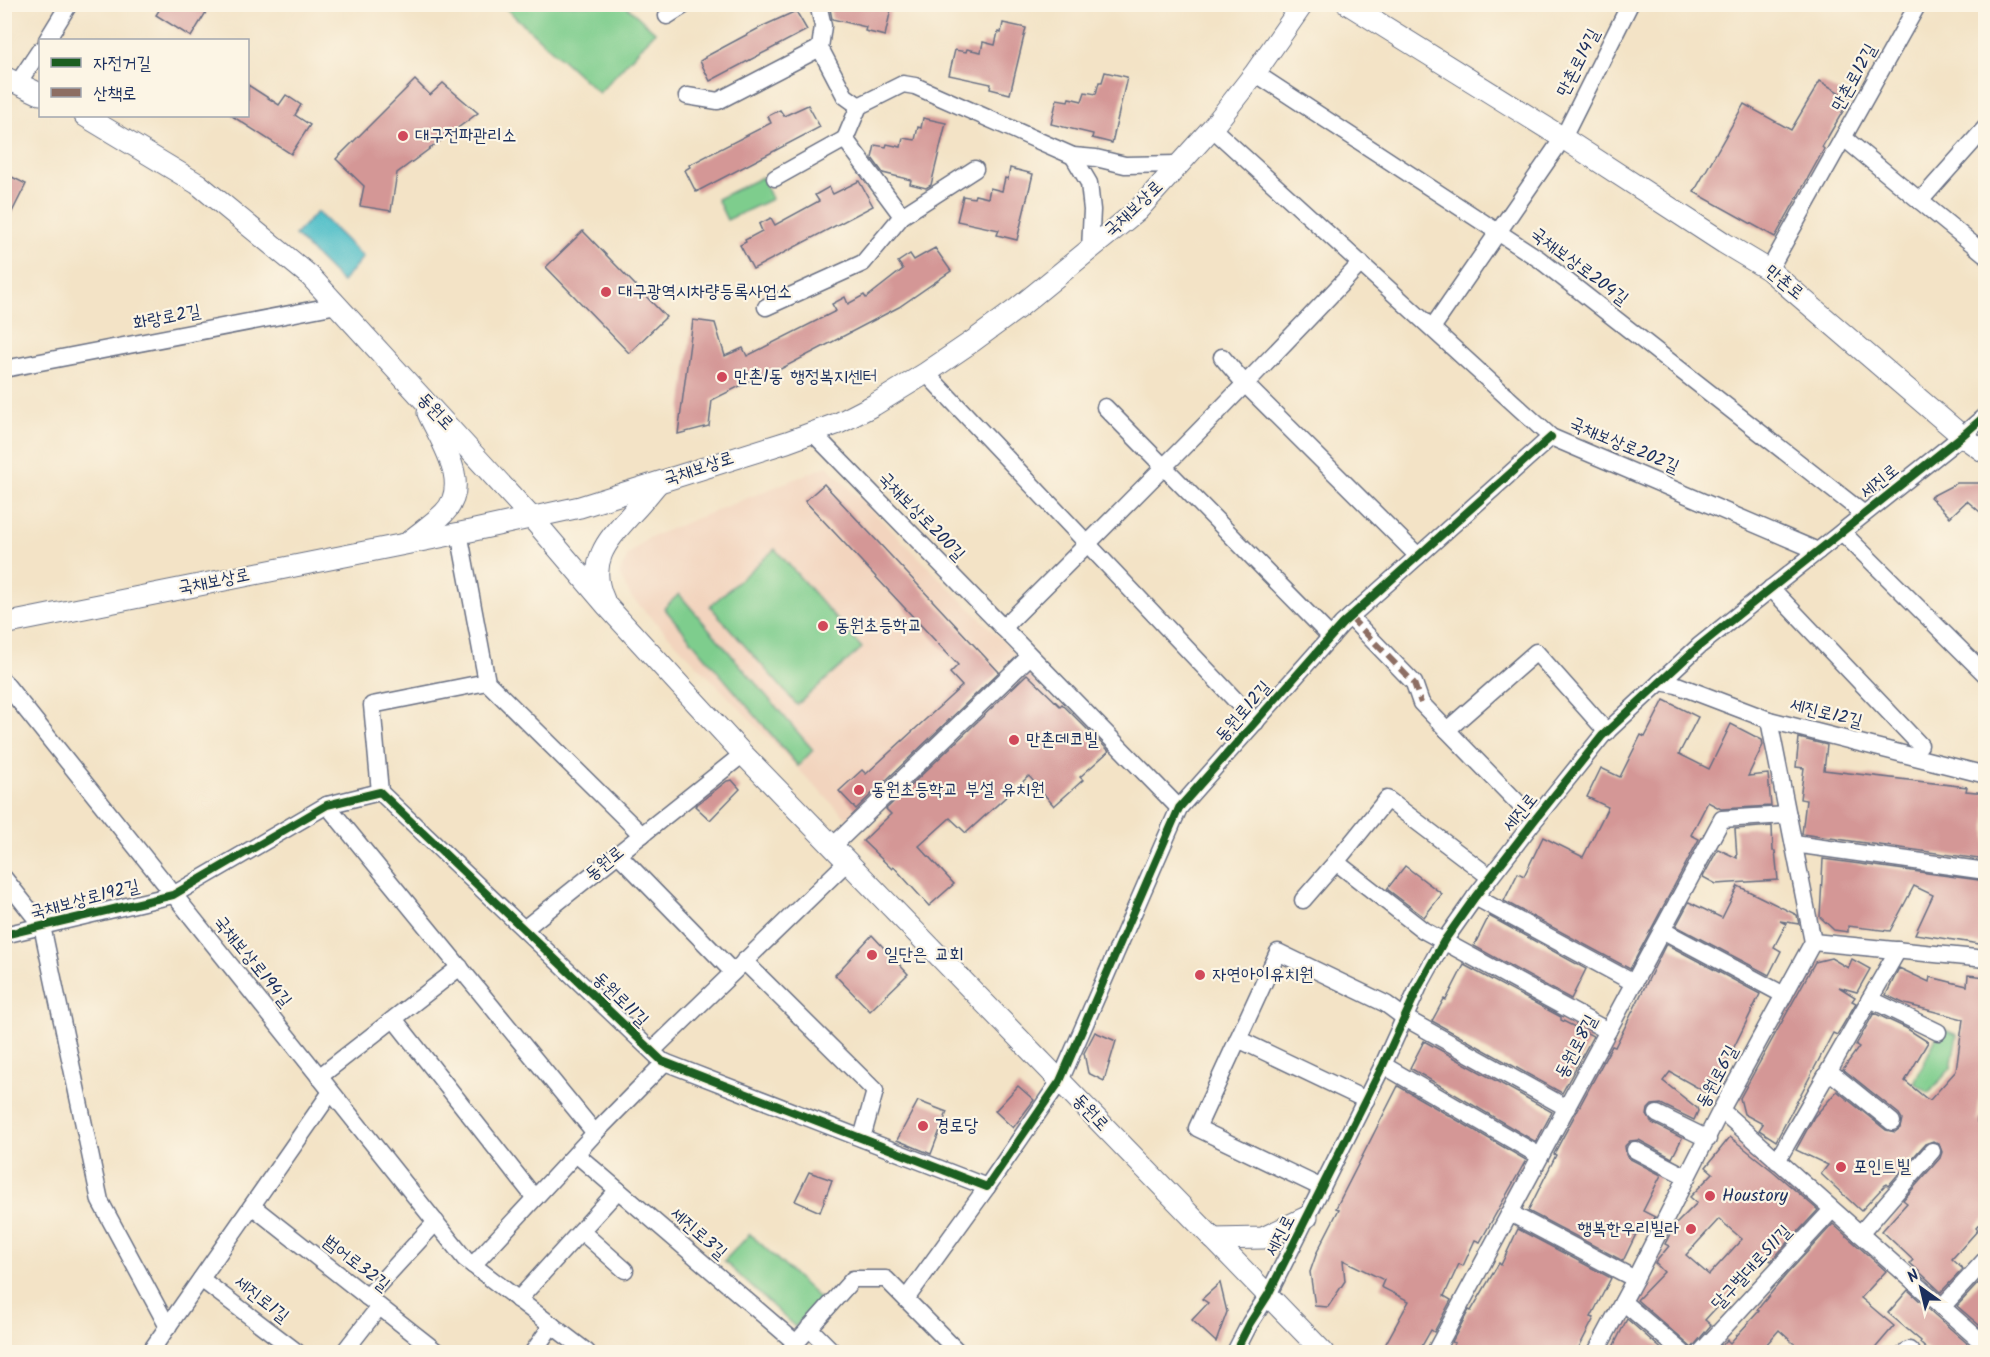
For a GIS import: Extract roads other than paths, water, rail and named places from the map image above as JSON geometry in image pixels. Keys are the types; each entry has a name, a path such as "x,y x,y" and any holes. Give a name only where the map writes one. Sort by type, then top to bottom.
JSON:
{"main road":[{"name":"국채보상로","path":"4,624 580,507 839,423 874,405 926,373 1018,308 1138,210 1212,128 1304,4"},
{"name":"만촌로","path":"1348,4 1769,270 1962,436 1986,453"},
{"path":"11,80 39,94"},
{"name":"동원로","path":"87,117 198,184 310,276 532,518 607,606 743,754 1323,1353"},
{"path":"407,543 445,512 456,488 452,465 418,394"},
{"path":"607,606 600,591 597,568 603,551 619,527 659,482"},
{"path":"1213,1239 1263,1238 1307,1217"}],"street":[{"path":"47,39 69,4"},
{"path":"667,16 686,4"},
{"path":"818,4 824,26 820,48 845,96 858,106"},
{"name":"만촌로14길","path":"1563,138 1630,4"},
{"name":"만촌로12길","path":"1769,270 1918,4"},
{"path":"687,96 718,101 820,48"},
{"path":"11,80 39,51"},
{"name":"국채보상로204길","path":"1255,73 1539,259 1864,514"},
{"path":"775,178 845,139 858,106 903,84 915,86 1073,156 1096,158 1125,165 1179,164"},
{"path":"1920,201 1986,127"},
{"name":"국채보상로202길","path":"1212,128 1551,436 1818,551"},
{"path":"1432,328 1563,138"},
{"name":"만촌로12길","path":"1844,138 1986,255"},
{"path":"845,139 902,216"},
{"path":"1073,156 1089,183 1092,210 1090,249"},
{"path":"766,307 863,263 902,216 975,169"},
{"path":"1003,628 1246,385 1361,263"},
{"name":"화랑로2길","path":"4,369 337,305"},
{"path":"1222,357 1246,385 1418,556"},
{"path":"926,373 1088,544"},
{"path":"1105,407 1331,637"},
{"name":"세진로","path":"1235,1353 1268,1295 1366,1100 1419,986 1444,941 1537,817 1607,732 1699,646 1986,415"},
{"name":"국채보상로200길","path":"812,432 1179,808"},
{"name":"동원로12길","path":"1060,1081 1179,808 1350,617 1551,436"},
{"path":"459,532 487,682 642,835"},
{"path":"1842,532 1986,675"},
{"name":"동원로12길","path":"1088,544 1256,722"},
{"path":"1771,588 1920,744"},
{"name":"세진로","path":"1350,617 1414,683 1421,704 1519,804 1537,817"},
{"path":"1447,730 1536,652 1607,732"},
{"path":"473,1265 595,1133 658,1056 840,854 1030,656"},
{"name":"국채보상로194길","path":"4,682 465,1259 587,1353"},
{"path":"173,895 327,805 380,792 372,705 487,682"},
{"name":"세진로12길","path":"1660,682 1677,685 1769,720 1986,775"},
{"path":"1769,720 1813,942 1986,959"},
{"name":"동원로","path":"524,929 743,754"},
{"name":"동원로11길","path":"380,792 658,1056 987,1187"},
{"path":"1304,900 1387,799 1490,877"},
{"path":"327,805 595,1133"},
{"name":"동원로8길","path":"1435,1353 1722,819 1788,815"},
{"path":"1794,844 1986,871"},
{"path":"618,854 875,1091 862,1138"},
{"path":"1336,862 1423,930 1608,1031"},
{"path":"4,878 42,926"},
{"name":"국채보상로192길","path":"4,935 173,895"},
{"path":"1475,897 1634,983"},
{"name":"국채보상로192길","path":"42,926 100,1201 168,1327"},
{"path":"1662,930 1784,995"},
{"name":"동원로6길","path":"1596,1353 1721,1110 1813,942"},
{"path":"1777,1161 1898,950"},
{"path":"1322,1188 1197,1128 1278,952 1386,1004 1405,1018 1567,1108"},
{"path":"319,1077 460,967"},
{"path":"1870,999 1938,1032"},
{"path":"394,1019 536,1198"},
{"path":"1238,1039 1366,1100"},
{"path":"1383,1065 1540,1156"},
{"path":"1829,1071 1892,1122"},
{"path":"906,1299 1060,1081"},
{"path":"150,1353 331,1092"},
{"path":"1721,1110 1986,1346"},
{"path":"1657,1114 1708,1139"},
{"path":"1635,1150 1687,1177"},
{"path":"1860,1234 1932,1152"},
{"name":"세진로3길","path":"576,1154 792,1348 852,1279 886,1279 958,1353"},
{"path":"518,1300 618,1190"},
{"name":"범어로32길","path":"252,1206 437,1353"},
{"name":"달구벌대로511길","path":"1701,1353 1832,1210"},
{"path":"1510,1213 1635,1279"},
{"path":"344,1353 373,1302 436,1222"},
{"path":"581,1231 625,1270"},
{"path":"1942,1307 1986,1259"},
{"name":"세진로1길","path":"201,1279 293,1352"},
{"path":"1623,1302 1682,1353"},
{"path":"533,1353 552,1325"},
{"path":"809,1328 833,1353"},
{"path":"1906,1353 1909,1350 1911,1353"}],"water":[{"path":"317,212 363,257 342,282 295,235"}],"place":[{"name":"대구전파관리소","path":"403,136"},
{"name":"대구광역시차량등록사업소","path":"606,292"},
{"name":"만촌1동 행정복지센터","path":"722,377"},
{"name":"동원초등학교","path":"823,626"},
{"name":"만촌데코빌","path":"1014,740"},
{"name":"동원초등학교 부설 유치원","path":"859,790"},
{"name":"일단은 교회","path":"872,955"},
{"name":"자연아이유치원","path":"1200,975"},
{"name":"경로당","path":"923,1126"},
{"name":"포인트빌","path":"1841,1167"},
{"name":"Houstory","path":"1710,1196"},
{"name":"행복한우리빌라","path":"1691,1229"}]}
